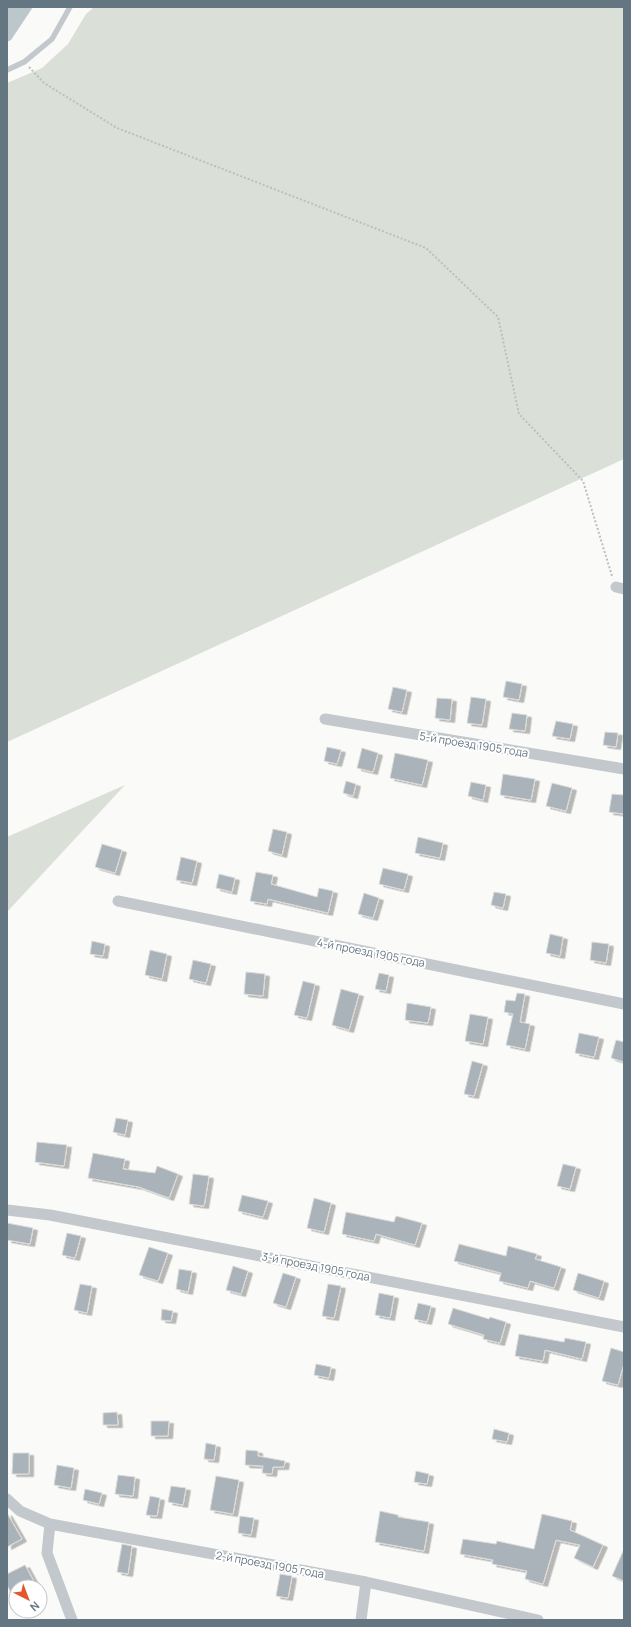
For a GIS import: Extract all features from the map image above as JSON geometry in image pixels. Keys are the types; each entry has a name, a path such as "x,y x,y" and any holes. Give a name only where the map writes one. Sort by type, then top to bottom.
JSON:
{"street":[{"name":"5-й проезд 1905 года","path":"325,719 624,769"},
{"name":"4-й проезд 1905 года","path":"118,901 624,1004"},
{"name":"3-й проезд 1905 года","path":"7,1210 50,1215 624,1326"},
{"name":"2-й проезд 1905 года","path":"7,1499 20,1512 50,1524 366,1582 538,1620"},
{"path":"50,1524 47,1553 71,1619"},
{"path":"361,1620 366,1582"}],"lane":[{"path":"7,70 24,62 52,39 70,7"}],"path":[{"path":"24,62 44,83 117,128 426,248 498,317 519,414 583,481 620,588"}],"shaded area":[{"path":"7,7 33,7 11,40 7,42"},
{"path":"94,7 624,7 624,459 7,742 7,83 42,68 68,44 86,14"},
{"path":"125,785 7,912 7,837"}],"building":[{"path":"506,681 522,684 519,700 503,697"},
{"path":"393,687 407,690 402,712 388,709"},
{"path":"471,697 486,699 482,725 467,723"},
{"path":"437,698 452,699 450,720 435,718"},
{"path":"512,713 527,715 525,731 509,729"},
{"path":"556,721 573,724 570,739 552,736"},
{"path":"605,732 618,733 616,747 603,745"},
{"path":"327,747 341,750 337,764 324,761"},
{"path":"362,748 378,753 373,772 357,768"},
{"path":"395,753 428,760 422,785 390,778"},
{"path":"503,774 535,779 531,800 500,795"},
{"path":"346,781 356,784 353,796 343,793"},
{"path":"471,782 486,785 483,800 468,796"},
{"path":"552,783 572,788 566,811 546,806"},
{"path":"612,794 624,795 624,814 609,812"},
{"path":"273,829 287,832 282,855 268,851"},
{"path":"418,837 443,843 440,858 415,853"},
{"path":"102,844 122,850 115,873 95,867"},
{"path":"181,857 197,861 192,883 176,880"},
{"path":"383,868 408,874 404,890 379,884"},
{"path":"256,872 273,875 271,884 317,897 319,888 333,891 328,913 268,899 267,904 250,901"},
{"path":"219,874 235,878 232,892 216,888"},
{"path":"494,892 506,894 503,908 491,905"},
{"path":"364,893 379,898 373,918 358,914"},
{"path":"550,934 563,937 560,956 546,953"},
{"path":"92,941 105,944 103,956 90,954"},
{"path":"592,942 609,944 606,963 590,960"},
{"path":"150,950 167,954 162,979 145,975"},
{"path":"193,960 211,964 206,983 189,979"},
{"path":"246,972 265,974 263,996 244,994"},
{"path":"379,973 389,975 386,991 375,989"},
{"path":"303,981 315,984 307,1018 294,1015"},
{"path":"341,989 359,994 349,1030 332,1025"},
{"path":"517,993 525,994 520,1022 530,1024 525,1049 506,1045 513,1014 504,1012 506,1000 515,1001"},
{"path":"407,1003 431,1007 428,1023 405,1020"},
{"path":"470,1014 488,1017 483,1044 465,1041"},
{"path":"579,1033 599,1037 594,1057 575,1053"},
{"path":"616,1040 624,1042 624,1062 611,1058"},
{"path":"472,1061 483,1064 474,1096 464,1094"},
{"path":"116,1118 128,1120 125,1135 113,1132"},
{"path":"37,1142 67,1145 64,1166 35,1162"},
{"path":"93,1153 125,1159 123,1169 155,1173 157,1166 178,1174 169,1198 139,1187 88,1178"},
{"path":"563,1164 576,1167 570,1189 557,1186"},
{"path":"193,1174 209,1176 204,1206 189,1204"},
{"path":"242,1195 268,1201 263,1217 238,1211"},
{"path":"314,1198 331,1203 324,1232 307,1228"},
{"path":"346,1212 394,1222 396,1216 422,1223 415,1245 376,1234 374,1241 342,1234"},
{"path":"7,1223 33,1228 30,1244 7,1240"},
{"path":"67,1233 81,1236 75,1258 62,1255"},
{"path":"459,1244 506,1256 508,1246 537,1254 535,1259 561,1267 554,1288 530,1281 528,1288 499,1281 501,1273 454,1261"},
{"path":"149,1247 168,1253 158,1281 139,1275"},
{"path":"233,1266 248,1271 241,1294 226,1290"},
{"path":"179,1269 192,1271 188,1292 176,1289"},
{"path":"283,1273 296,1277 286,1307 273,1303"},
{"path":"578,1273 604,1281 599,1298 573,1290"},
{"path":"80,1284 92,1286 87,1313 74,1310"},
{"path":"328,1284 341,1286 334,1318 322,1316"},
{"path":"379,1293 394,1296 390,1318 375,1315"},
{"path":"418,1303 431,1306 427,1322 414,1319"},
{"path":"453,1308 489,1319 490,1317 506,1322 500,1343 483,1339 484,1335 448,1324"},
{"path":"162,1309 173,1311 171,1321 161,1320"},
{"path":"519,1334 564,1342 565,1338 586,1342 582,1359 545,1350 543,1361 515,1356"},
{"path":"611,1348 624,1352 624,1363 618,1385 602,1381"},
{"path":"316,1364 331,1367 329,1378 314,1375"},
{"path":"117,1412 118,1425 103,1425 103,1413"},
{"path":"151,1421 169,1421 168,1436 151,1436"},
{"path":"494,1429 509,1433 507,1442 492,1439"},
{"path":"206,1443 216,1445 214,1460 204,1459"},
{"path":"246,1450 258,1451 258,1456 285,1461 284,1467 273,1467 272,1474 262,1473 263,1466 245,1465"},
{"path":"13,1453 29,1453 29,1474 12,1474"},
{"path":"57,1465 74,1468 71,1488 54,1485"},
{"path":"416,1471 429,1474 427,1484 414,1482"},
{"path":"118,1475 135,1477 133,1496 115,1494"},
{"path":"216,1476 239,1480 233,1514 210,1510"},
{"path":"171,1486 186,1488 183,1505 168,1502"},
{"path":"85,1489 102,1493 99,1504 83,1500"},
{"path":"150,1496 160,1498 157,1516 146,1515"},
{"path":"380,1511 398,1515 398,1517 429,1522 424,1551 375,1542"},
{"path":"7,1513 22,1539 7,1547"},
{"path":"542,1514 572,1521 570,1530 603,1545 593,1567 574,1558 580,1545 556,1540 543,1584 525,1579 527,1571 492,1564 493,1560 460,1554 463,1539 496,1544 497,1541 534,1549"},
{"path":"240,1516 254,1518 251,1535 238,1533"},
{"path":"122,1544 132,1546 128,1574 117,1572"},
{"path":"624,1549 624,1581 612,1576"},
{"path":"25,1565 33,1579 8,1579 8,1587 7,1574"},
{"path":"280,1574 292,1576 288,1598 276,1596"}]}
